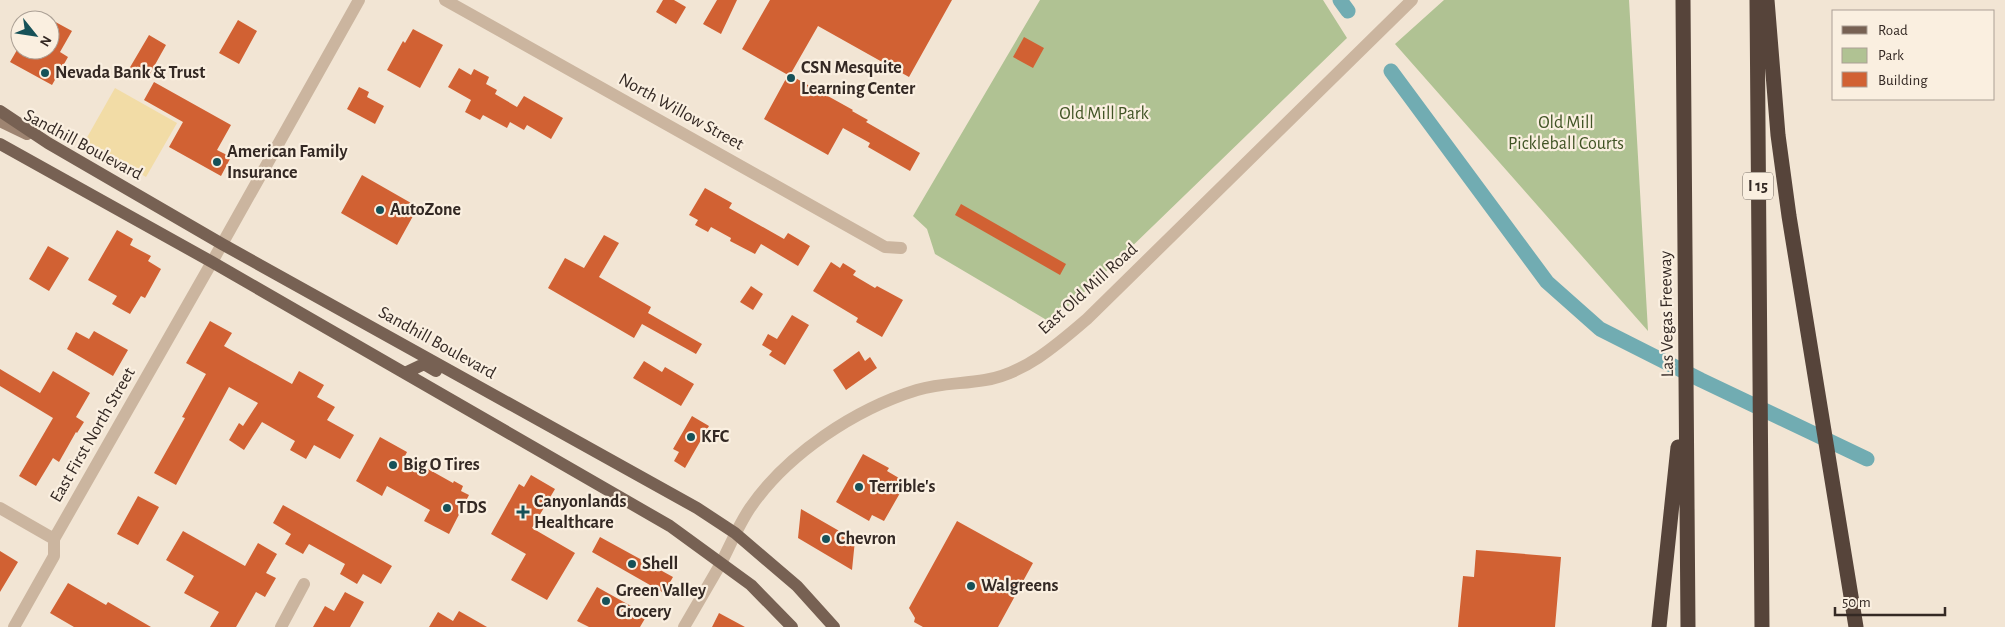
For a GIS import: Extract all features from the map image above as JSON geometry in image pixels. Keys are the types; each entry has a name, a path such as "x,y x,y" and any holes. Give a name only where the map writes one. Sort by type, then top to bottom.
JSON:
{"highway":[{"name":"Las Vegas Freeway","path":"1683,0 1688,627"},
{"name":"I 15","path":"1757,0 1762,627"},
{"path":"1767,0 1778,135 1789,216 1856,627"},
{"path":"1659,627 1685,399"}],"main road":[{"path":"0,111 48,143"},
{"name":"Sandhill Boulevard","path":"0,121 48,143 222,244 697,508 735,533 797,586 834,627"},
{"path":"0,144 212,262 670,526 751,585 792,627"},
{"path":"405,373 424,364 499,406 520,409"}],"street":[{"path":"222,244 359,0"},
{"name":"North Willow Street","path":"445,0 885,247 901,248"},
{"name":"East Old Mill Road","path":"684,627 750,508 770,481 787,465 808,448 865,412 917,390 944,384 986,380 1012,372 1062,341 1087,319 1412,0"},
{"name":"East First North Street","path":"14,627 54,556 54,539 222,244"},
{"path":"0,508 54,539"},
{"path":"281,627 304,584"}],"green space":[{"name":"Old Mill Park","path":"1040,0 1323,0 1347,38 1090,287 1050,322 935,254 927,229 913,216"},
{"name":"Old Mill Pickleball Courts","path":"1444,0 1629,0 1648,331 1395,44"}],"sand":[{"path":"115,88 177,123 146,177 85,141"}],"building":[{"path":"663,0 674,0 686,7 676,24 656,12"},
{"path":"717,0 737,0 721,34 703,24"},
{"name":"CSN Mesquite Learning Center","path":"770,0 952,0 909,77 818,26 790,75 853,110 868,120 866,122 920,153 910,171 868,147 870,143 843,128 828,155 764,119 788,75 742,49"},
{"path":"238,20 257,31 239,64 219,53"},
{"name":"Nevada Bank & Trust","path":"60,24 72,31 60,52"},
{"path":"413,29 443,45 420,88 387,70 403,41 405,43"},
{"path":"149,35 166,45 147,79 129,69"},
{"path":"1024,37 1044,48 1033,68 1013,57"},
{"name":"Nevada Bank & Trust","path":"60,52 68,57 52,85 10,62 11,60 60,60"},
{"path":"459,68 471,75 474,69 489,77 486,84 497,90 495,94 517,107 524,96 563,118 551,139 527,125 524,130 510,122 507,128 483,115 480,120 465,112 471,100 448,87"},
{"path":"154,82 231,125 217,150 231,157 221,176 169,147 183,122 144,100"},
{"path":"359,87 369,92 367,97 384,106 375,124 347,109"},
{"name":"AutoZone","path":"362,175 418,207 397,245 341,213"},
{"path":"705,188 732,203 729,208 784,239 788,233 810,246 798,266 761,244 755,254 730,241 731,238 711,227 708,232 695,225 698,220 689,215"},
{"path":"961,204 1066,264 1060,275 955,215"},
{"path":"117,230 133,239 130,245 151,256 148,261 161,269 145,298 141,296 130,314 112,304 117,296 88,280"},
{"path":"604,235 619,243 599,277 651,307 648,313 702,344 696,354 642,324 634,338 548,288 565,258 584,268"},
{"path":"48,246 69,258 49,291 29,279"},
{"path":"831,262 840,268 843,263 856,271 853,275 875,288 877,286 903,300 882,337 856,322 858,318 813,291"},
{"path":"751,286 763,294 753,310 740,302"},
{"path":"792,315 809,325 785,365 769,355 772,351 762,345 768,334 777,339"},
{"path":"210,321 232,333 224,346 292,384 299,371 324,385 317,397 335,407 327,420 354,435 340,459 314,445 306,459 290,450 295,441 262,422 244,450 229,440 239,423 243,426 258,403 229,387 176,485 154,473 185,418 182,417 206,374 186,363"},
{"path":"94,331 128,350 113,376 67,349 76,332 89,339"},
{"path":"859,351 865,361 870,357 877,368 846,390 833,370"},
{"path":"644,361 662,372 665,367 694,384 681,406 633,378"},
{"path":"0,369 40,393 53,371 90,393 76,417 84,422 59,462 53,458 36,486 19,476 53,418 0,386"},
{"name":"KFC","path":"692,416 709,426 685,468 674,461 679,452 673,449"},
{"name":"Big O Tires","path":"380,437 407,452 405,456 453,483 454,481 463,486 461,491 469,495 449,534 424,521 430,510 387,486 382,496 356,481"},
{"path":"863,454 889,468 887,471 904,481 898,491 900,493 884,521 872,515 869,521 836,502"},
{"path":"531,475 555,489 532,528 575,553 547,600 511,580 526,554 491,534 519,484 524,487"},
{"path":"138,496 159,507 138,545 117,534"},
{"path":"283,505 392,566 381,584 363,574 357,584 340,574 345,564 309,544 303,554 285,544 291,534 273,523"},
{"name":"Chevron","path":"801,509 855,540 852,570 798,538"},
{"name":"Walgreens","path":"957,521 1033,563 998,627 923,627 914,622 915,618 909,608"},
{"path":"183,531 245,566 258,543 277,554 266,573 276,578 265,597 256,592 236,627 210,627 219,612 184,593 194,576 166,560"},
{"name":"Shell","path":"600,537 673,577 664,593 592,552"},
{"path":"1476,550 1561,557 1555,627 1458,627 1463,576 1474,577"},
{"path":"0,551 18,562 0,592"},
{"path":"68,583 106,605 108,602 151,627 74,627 50,613"},
{"name":"Green Valley Grocery","path":"597,587 647,615 640,627 589,627 577,621"},
{"path":"345,592 364,602 350,627 313,627 325,606 334,611"},
{"path":"459,611 487,627 429,627 438,612 453,621"},
{"path":"719,613 745,627 712,627"}],"waterway":[{"path":"1340,0 1348,11"},
{"path":"1391,71 1547,282 1600,329 1701,380 1867,459"}],"place":[{"name":"Nevada Bank & Trust","path":"45,73"},
{"name":"CSN Mesquite Learning Center","path":"791,78"},
{"name":"American Family Insurance","path":"217,162"},
{"name":"AutoZone","path":"380,210"},
{"name":"KFC","path":"691,437"},
{"name":"Big O Tires","path":"393,465"},
{"name":"Terrible's","path":"859,487"},
{"name":"TDS","path":"447,508"},
{"name":"Canyonlands Healthcare","path":"523,512"},
{"name":"Chevron","path":"826,539"},
{"name":"Shell","path":"632,564"},
{"name":"Walgreens","path":"971,586"},
{"name":"Green Valley Grocery","path":"606,601"}]}
